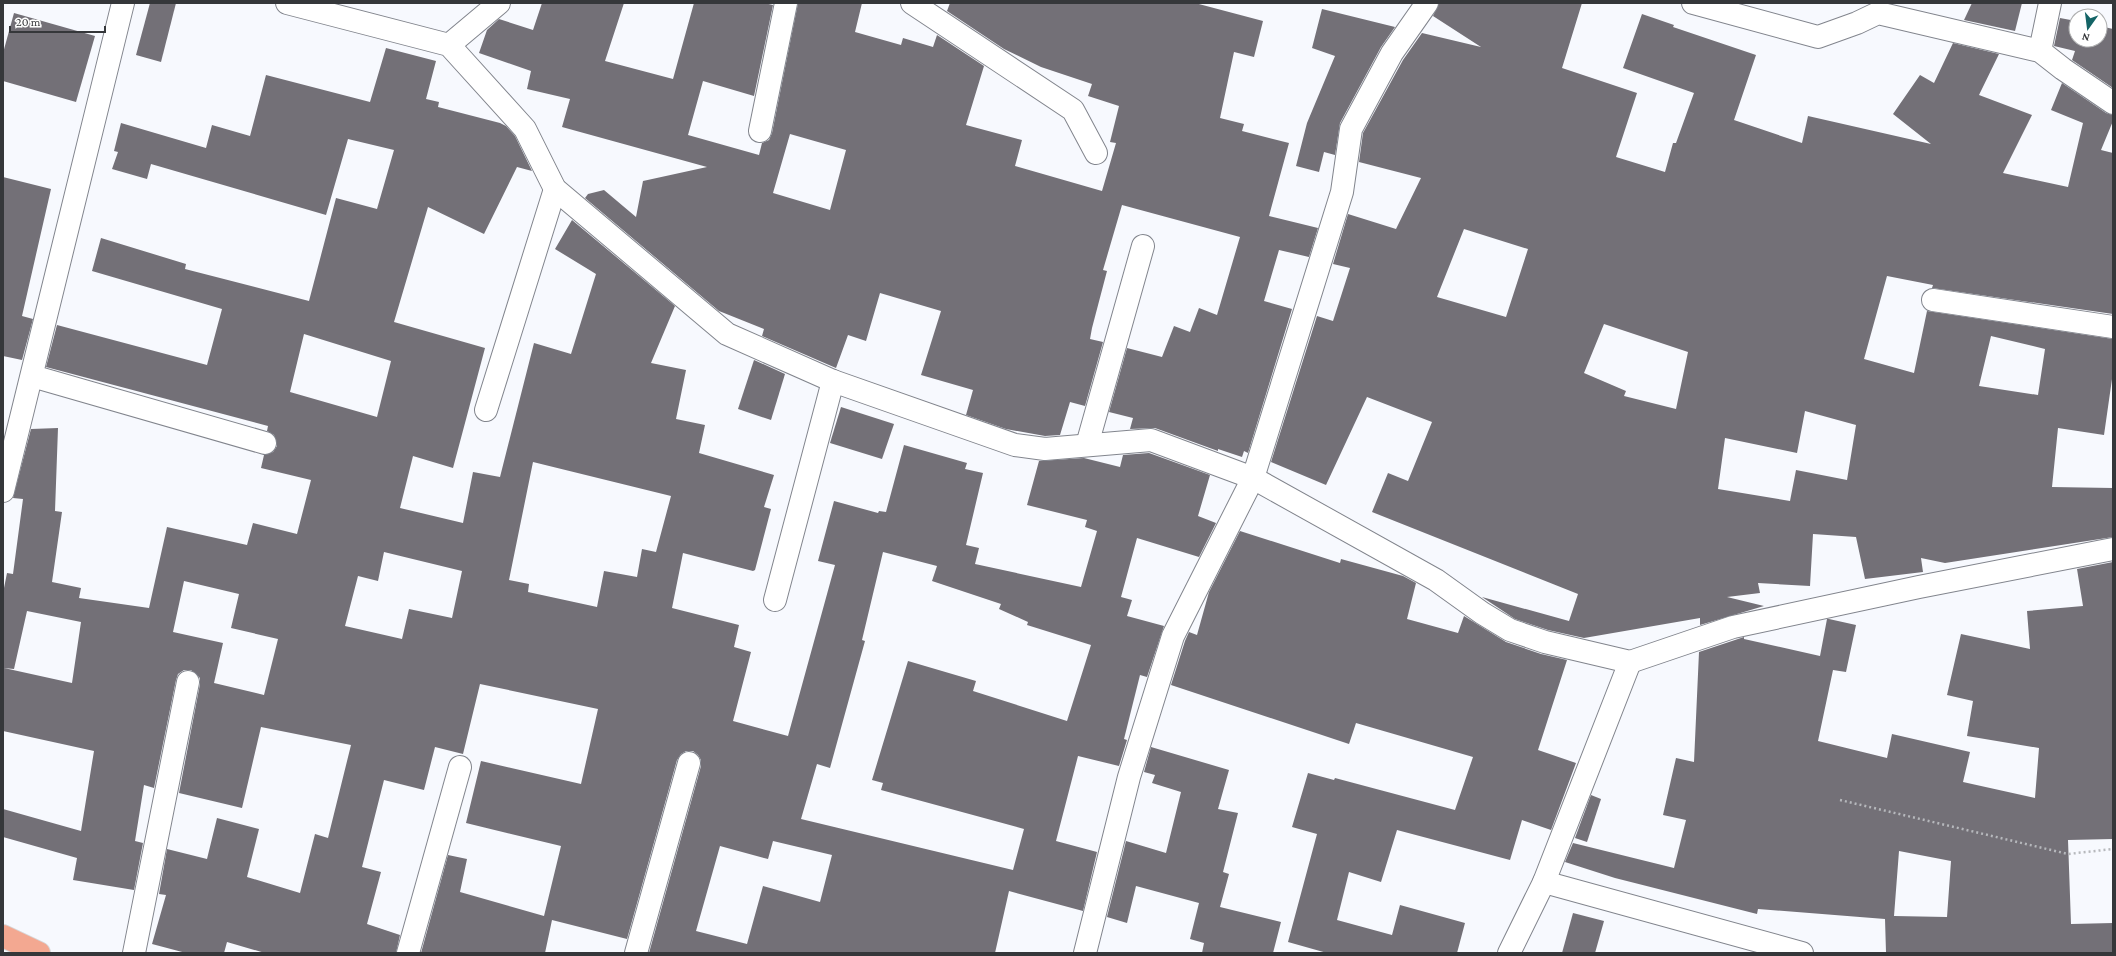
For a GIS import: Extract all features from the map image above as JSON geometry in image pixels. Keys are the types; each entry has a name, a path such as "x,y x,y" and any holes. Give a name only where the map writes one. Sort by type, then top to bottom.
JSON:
{"main road":[{"path":"3,936 39,953"}],"street":[{"path":"3,491 123,3"},
{"path":"287,3 343,10 449,45 525,129 555,189 727,334 833,381 1015,446 1045,449 1151,440 1253,478 1436,580 1482,613 1510,630 1545,642 1630,662 1733,627 1919,587 2113,548"},
{"path":"449,45 499,3"},
{"path":"760,131 786,3"},
{"path":"912,3 1072,110 1096,153"},
{"path":"1085,953 1129,777 1173,636 1253,478 1342,192 1351,129 1392,54 1427,3"},
{"path":"1693,3 1818,37 1857,23 1878,13 2040,51 2063,70 2113,104"},
{"path":"2040,51 2050,3"},
{"path":"486,410 555,189"},
{"path":"1087,445 1143,246"},
{"path":"1934,300 2113,327"},
{"path":"32,376 265,443"},
{"path":"775,600 833,381"},
{"path":"1509,953 1544,882 1630,662"},
{"path":"134,953 188,682"},
{"path":"636,953 688,763"},
{"path":"408,953 460,767"},
{"path":"1544,882 1802,953"}],"path":[{"path":"1840,800 2068,854 2113,849"}],"building":[{"path":"150,3 176,3 161,62 136,55"},
{"path":"542,3 624,3 605,61 673,79 694,3 764,3 773,5 754,96 703,81 688,135 759,155 762,143 769,140 772,133 798,3 862,3 855,32 901,45 903,38 933,47 937,35 984,66 966,125 1022,140 1015,166 1102,191 1116,143 1110,142 1119,106 1088,96 1092,84 1041,67 1004,49 947,11 950,3 1195,3 1263,21 1254,57 1234,52 1220,118 1244,124 1242,131 1289,143 1269,216 1318,228 1309,257 1279,250 1264,301 1292,309 1248,453 1244,451 1242,457 1218,449 1218,451 1155,428 1130,429 1133,418 1109,412 1127,348 1162,357 1174,326 1190,332 1199,308 1217,315 1240,237 1122,205 1103,270 1107,271 1092,328 1090,339 1103,342 1085,406 1070,402 1060,435 1045,436 1006,429 966,415 973,390 921,375 941,311 880,293 866,341 848,335 836,368 762,336 764,329 719,311 585,198 588,194 604,190 636,217 643,181 707,167 562,127 570,99 527,89 531,71 479,53 487,30 499,19 533,30","holes":["790,134 846,150 830,210 773,193"]},
{"path":"1439,3 1582,3 1562,68 1637,93 1616,157 1665,172 1673,143 1676,143 1694,93 1623,68 1642,14 1674,25 1673,27 1756,55 1734,120 1802,143 1808,116 1931,144 1893,114 1920,75 1934,83 1953,43 1999,54 1979,95 2032,115 2003,173 2068,187 2083,123 2051,110 2062,83 2106,113 2113,115 2113,121 2101,150 2113,153 2113,314 1932,288 1933,285 1887,276 1864,359 1914,373 1927,311 2113,339 2113,372 2104,435 2058,428 2052,487 2113,488 2113,537 1945,563 1921,558 1923,572 1865,579 1856,537 1813,534 1810,586 1758,583 1760,593 1727,597 1764,606 1700,625 1700,618 1584,638 1548,630 1515,619 1482,597 1569,621 1578,594 1372,512 1388,473 1408,481 1432,422 1367,397 1326,485 1271,462 1317,316 1333,321 1350,268 1333,264 1348,214 1396,229 1421,178 1359,162 1363,133 1403,60 1422,33 1481,47 1433,16","holes":["1464,229 1528,249 1506,317 1437,297","1604,324 1688,352 1676,409 1624,396 1626,391 1584,373","1991,336 2045,349 2038,395 1979,386","1805,411 1856,425 1847,480 1796,470 1790,501 1718,489 1725,438 1797,453"]},
{"path":"1972,3 2022,3 2015,31 1964,20"},
{"path":"1322,9 1395,27 1381,47 1340,123 1335,155 1324,152 1319,172 1296,166 1307,123 1335,56 1312,48"},
{"path":"14,13 95,36 76,102 3,81 3,53"},
{"path":"2060,18 2068,20 2068,48 2108,48 2108,28 2113,29 2113,88 2072,60 2075,51 2054,46"},
{"path":"386,48 436,61 426,99 439,102 438,107 500,123 506,126 515,136 532,171 517,167 484,234 428,207 394,322 485,348 453,468 413,456 400,508 463,523 473,472 500,477 534,343 571,354 596,274 555,249 572,220 675,306 651,363 686,370 676,419 705,425 699,453 774,475 764,507 771,509 755,570 753,571 683,553 672,608 739,625 734,647 751,652 733,721 788,736 835,565 818,561 834,501 878,513 879,511 886,512 904,445 967,463 965,469 983,473 966,545 979,548 975,564 1081,587 1097,531 1085,527 1087,520 1027,505 1039,461 1084,458 1120,467 1123,455 1149,453 1210,475 1198,516 1216,523 1199,557 1137,538 1121,597 1132,600 1127,616 1164,626 1147,677 1140,675 1124,739 1127,740 1119,766 1078,756 1056,841 1097,852 1083,911 1009,891 995,953 649,953 701,766 701,760 698,755 693,751 686,751 681,754 677,760 627,939 552,920 545,953 421,953 448,855 467,859 460,892 544,916 561,846 466,823 481,761 581,784 598,709 480,684 463,754 435,747 424,790 384,780 362,867 381,872 367,924 400,935 396,953 265,953 227,942 224,953 186,953 152,944 166,895 159,894 167,849 207,859 217,818 259,829 247,877 300,893 315,834 328,838 351,745 261,727 242,808 179,793 200,684 200,678 191,670 184,670 178,674 154,788 144,785 135,841 143,843 134,890 73,880 77,858 3,837 3,809 81,831 94,751 3,731 3,593 7,573 13,574 23,499 13,498 31,429 58,428 55,511 62,512 52,582 81,588 79,598 149,608 167,527 247,545 253,523 297,534 311,480 261,468 264,455 273,452 277,446 274,435 267,431 268,426 46,367 57,325 207,365 222,309 92,271 101,238 186,264 185,269 309,301 336,198 377,209 394,150 348,139 326,215 151,164 147,179 112,169 118,152 114,151 121,123 206,148 212,125 250,136 266,75 370,102","holes":["304,334 391,361 377,417 290,392","533,462 671,496 656,552 642,549 637,577 604,571 597,607 528,592 529,584 509,580","384,552 462,571 452,618 409,609 402,639 345,626 358,576 378,581","883,552 937,566 932,581 1001,604 999,609 1028,622 1027,625 1091,645 1067,721 973,691 976,681 908,661 872,780 883,783 881,790 1024,829 1013,870 801,819 817,764 830,768 865,641 862,640","184,581 239,594 231,628 278,639 264,695 214,683 223,643 173,632","27,611 81,622 72,683 4,668 14,669","773,841 832,855 820,902 763,886 747,944 696,931 720,846 768,859"]},
{"path":"3,177 51,189 22,316 33,319 22,360 3,356"},
{"path":"754,360 785,374 771,420 738,409"},
{"path":"841,407 894,424 882,459 830,443"},
{"path":"1240,531 1340,563 1341,559 1403,576 1416,583 1407,619 1458,633 1464,616 1506,642 1541,654 1567,660 1538,750 1576,763 1551,830 1522,820 1510,860 1397,830 1381,882 1349,872 1337,920 1392,935 1400,905 1465,923 1457,953 1327,953 1288,942 1317,834 1292,827 1308,773 1334,780 1335,778 1455,810 1473,757 1356,723 1349,744 1171,685 1189,632 1197,635 1209,592"},
{"path":"2113,562 2113,839 2068,840 2071,924 2113,923 2113,953 1886,952 1885,919 1758,909 1757,914 1615,878 1565,862 1573,843 1674,868 1686,820 1663,815 1676,758 1694,762 1699,652 1744,637 1744,639 1820,656 1827,619 1856,625 1846,672 1833,670 1818,741 1887,758 1892,734 1970,752 1963,782 2035,798 2039,748 1967,736 1973,701 1947,695 1961,634 2030,649 2027,611 2083,606 2077,569","holes":["1899,851 1951,861 1947,917 1894,916"]},
{"path":"1151,747 1229,770 1218,809 1238,813 1223,872 1229,874 1220,907 1281,922 1273,953 1202,953 1204,943 1190,939 1199,903 1136,886 1127,923 1107,917 1126,841 1166,853 1181,792 1152,783 1155,775 1144,772"},
{"path":"1591,795 1601,799 1587,842 1575,838"},
{"path":"1573,913 1604,921 1595,953 1562,953"}]}
